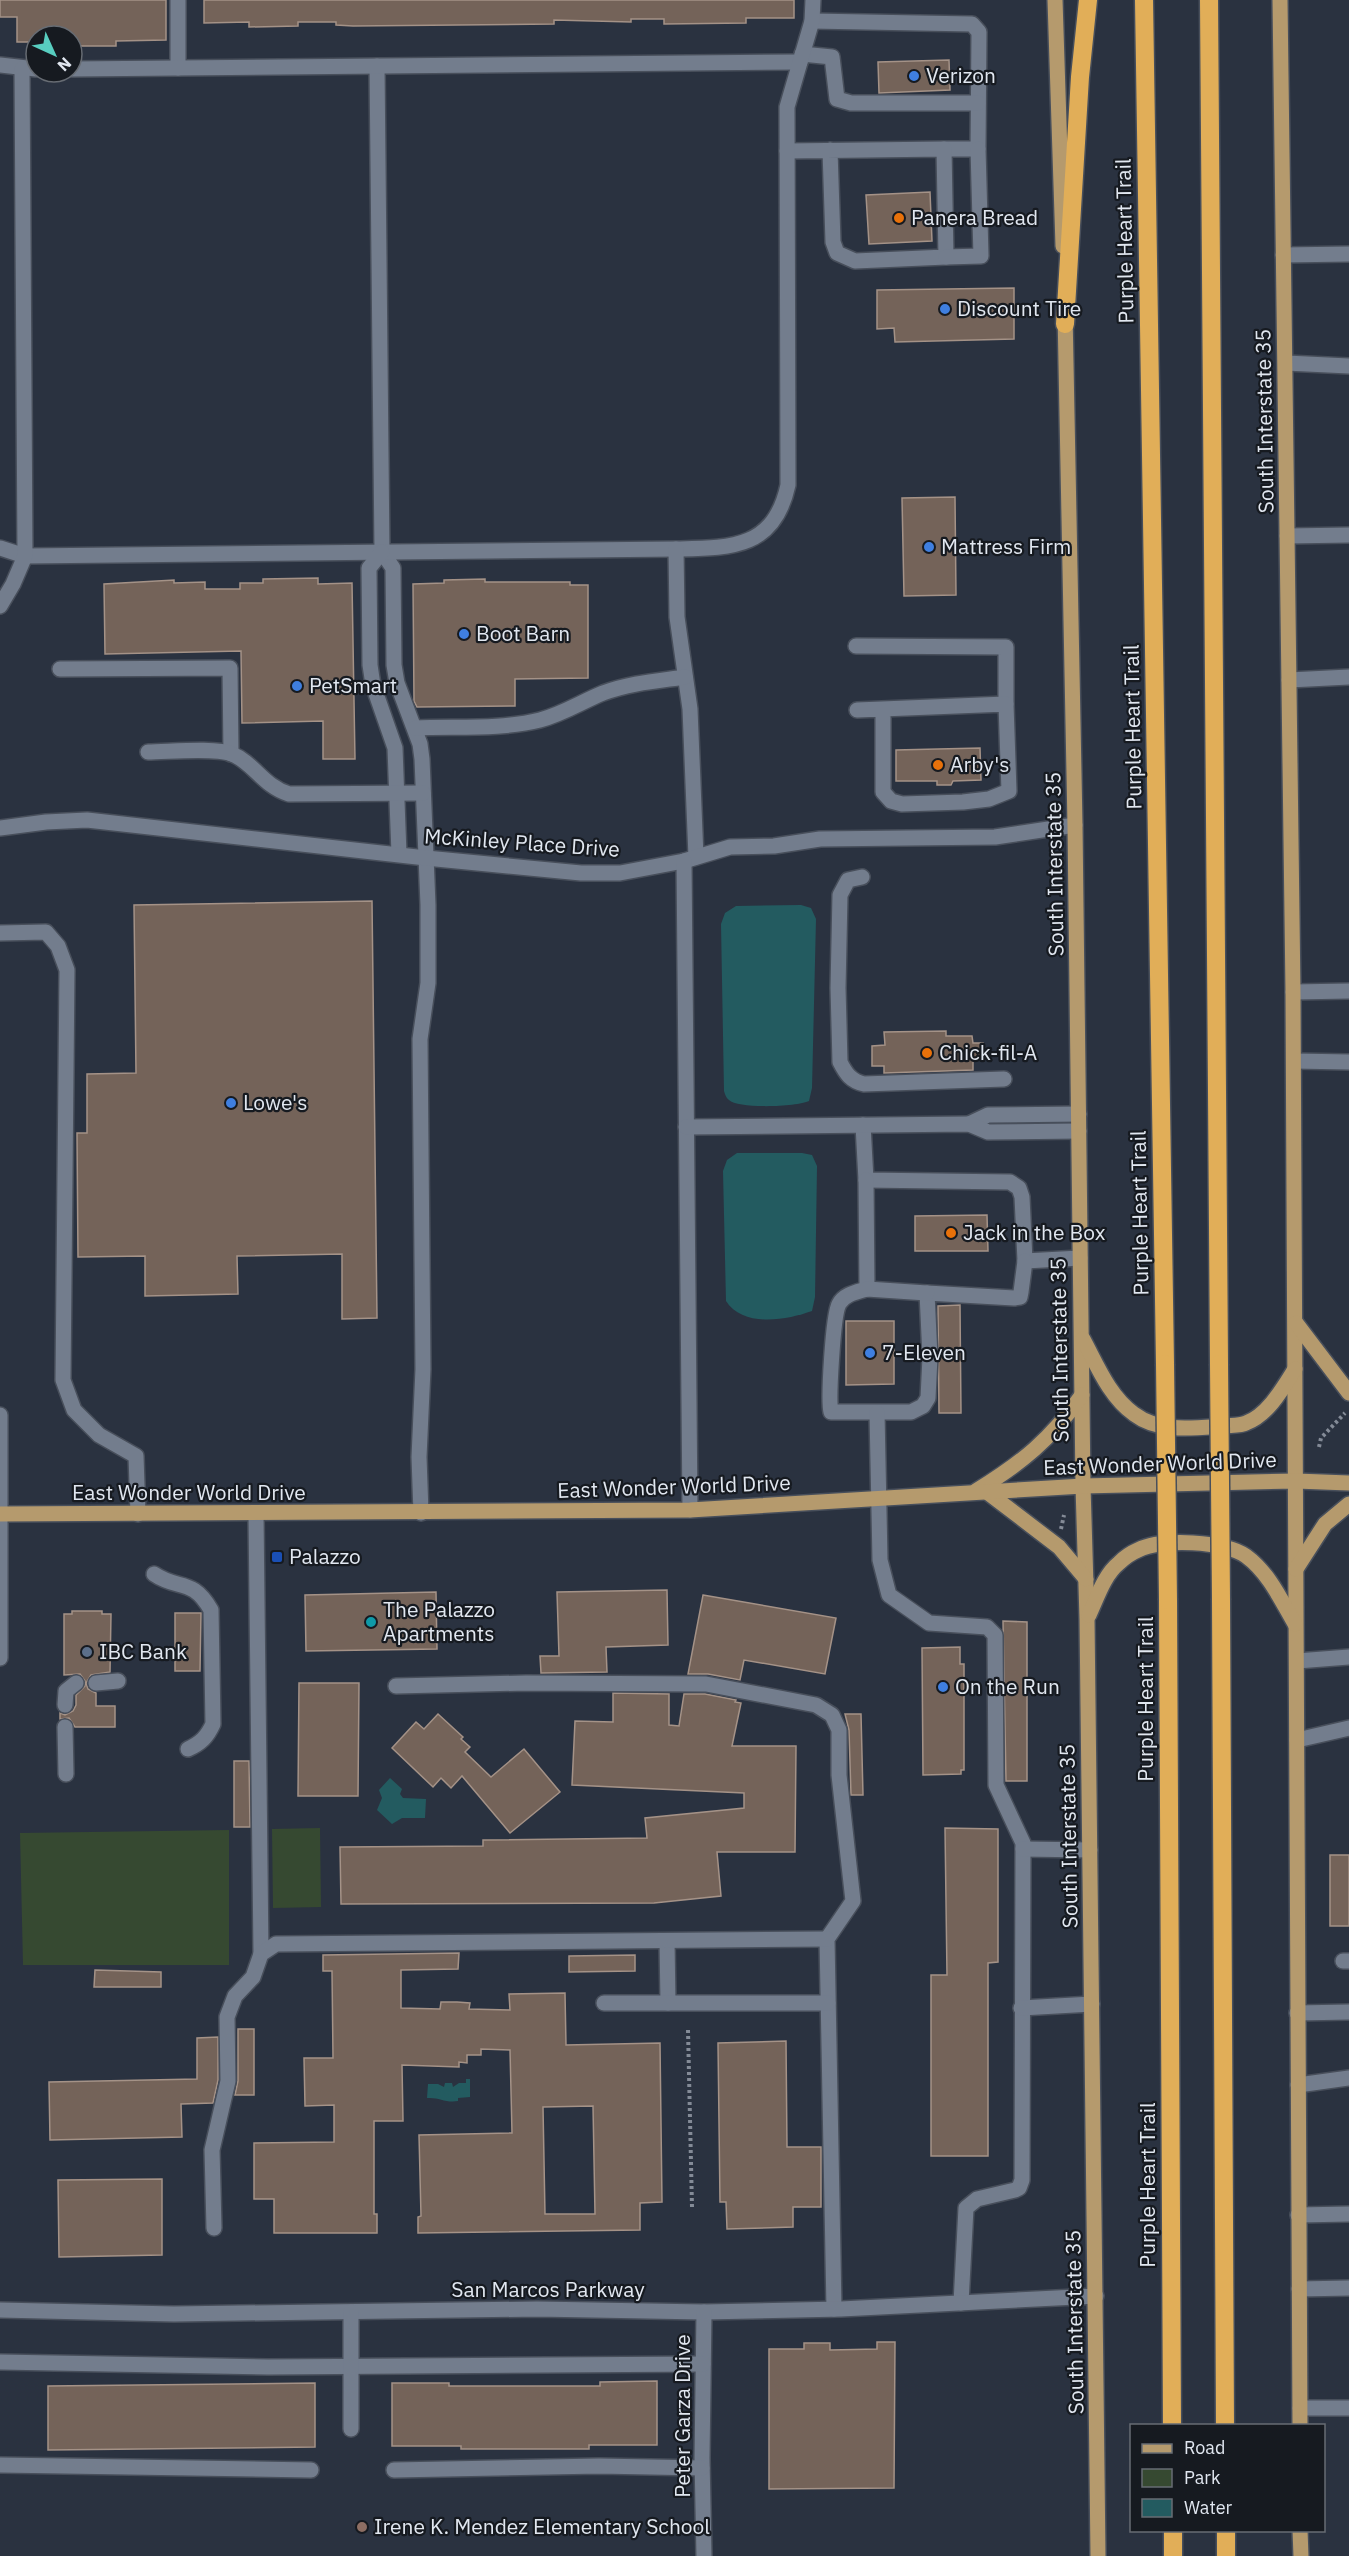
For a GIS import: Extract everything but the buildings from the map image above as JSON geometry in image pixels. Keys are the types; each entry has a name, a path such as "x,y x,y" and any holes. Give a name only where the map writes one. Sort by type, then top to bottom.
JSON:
{"highway":[{"path":"1065,324 1080,77 1088,0"},
{"name":"Purple Heart Trail","path":"1144,0 1168,1600 1172,2424"},
{"path":"1209,2 1225,2424"},
{"path":"1173,2532 1173,2556"},
{"path":"1226,2532 1226,2556"}],"main road":[{"name":"South Interstate 35","path":"1055,0 1065,324 1075,825 1098,2556"},
{"name":"South Interstate 35","path":"1280,0 1294,1061 1300,2424"},
{"path":"1296,1323 1349,1393"},
{"path":"1081,1336 1107,1385 1126,1408 1149,1424 1185,1429 1246,1423 1273,1403 1296,1368"},
{"path":"1082,1395 1061,1424 1038,1448 980,1492 1059,1547 1086,1579"},
{"name":"East Wonder World Drive","path":"1,1514 690,1510 1083,1486 1296,1481 1349,1483"},
{"path":"1296,1569 1325,1524 1349,1504"},
{"path":"1087,1619 1102,1585 1117,1564 1138,1549 1161,1544 1210,1544 1245,1555 1267,1575 1296,1626"},
{"path":"1300,2532 1300,2556"}],"street":[{"path":"178,0 178,68"},
{"path":"0,548 26,555 676,549 728,548 754,539 768,528 785,501 790,463 788,107 812,21 813,0"},
{"path":"812,21 972,24 979,32 978,148 981,256 855,261 837,253 833,242 830,150"},
{"path":"84,69 832,57 837,99 851,103 978,103"},
{"path":"0,65 24,68"},
{"path":"377,66 381,552 393,568 394,665 398,683 420,744 426,858 428,983 420,1039 423,1358 419,1456 421,1513"},
{"path":"0,606 26,555 29,84"},
{"path":"787,151 978,148"},
{"path":"944,149 946,257"},
{"path":"1283,255 1349,254"},
{"path":"1286,363 1349,366"},
{"path":"1287,536 1349,535"},
{"path":"676,549 677,617 690,709 686,1127 690,1510"},
{"path":"381,552 369,568 370,665 373,685 395,747 399,854"},
{"path":"856,646 1006,647 1009,791 989,799 902,804 891,801 882,792 883,709"},
{"path":"60,669 230,668 231,754"},
{"path":"1290,680 1349,676"},
{"path":"415,728 537,721 558,715 603,693 624,686 685,677"},
{"path":"857,710 1006,704"},
{"path":"148,752 215,751 231,754 275,790 289,794 423,793"},
{"name":"McKinley Place Drive","path":"0,828 87,820 426,858 581,873 620,873 690,859 730,847 774,846 820,839 995,837 1075,825"},
{"path":"862,877 848,880 840,896 838,988 840,1062 845,1072 855,1082 864,1084 1004,1079"},
{"path":"0,933 46,933 58,946 67,970 63,1380 74,1410 99,1435 136,1456 138,1514"},
{"path":"1293,992 1349,991"},
{"path":"1294,1061 1349,1062"},
{"path":"969,1124 988,1115 1079,1114"},
{"path":"686,1127 969,1124 988,1132 1079,1131"},
{"path":"863,1125 867,1180 867,1289"},
{"path":"867,1180 1010,1182 1019,1188 1022,1197 1025,1261 1021,1292 1020,1297 1014,1298 867,1289 847,1295 839,1303 835,1321 831,1412 911,1412 923,1406 928,1398 930,1357 927,1293"},
{"path":"1025,1261 1080,1258"},
{"path":"877,1413 880,1560 890,1595 929,1623 987,1628 994,1635 996,1785 1023,1843 1022,2180 1019,2188 977,2199 966,2208 961,2303"},
{"path":"0,1415 0,1658"},
{"path":"214,2228 212,2150 228,2081 227,2017 235,1996 253,1977 261,1954 256,1514"},
{"path":"154,1574 160,1578 190,1586 205,1598 211,1610 213,1724 201,1743 188,1749"},
{"path":"1296,1662 1349,1657"},
{"path":"96,1683 118,1681"},
{"path":"65,1705 66,1691 76,1683"},
{"path":"396,1686 526,1683 706,1684 816,1705 832,1715 839,1730 839,1775 853,1901 827,1939 834,2309"},
{"path":"65,1727 66,1774"},
{"path":"1297,1740 1349,1728"},
{"path":"1023,1850 1090,1850"},
{"path":"261,1954 276,1944 827,1939"},
{"path":"667,1941 668,2003"},
{"path":"604,2003 828,2003"},
{"path":"1021,2008 1092,2004"},
{"path":"1298,2013 1349,2012"},
{"path":"1298,2085 1349,2078"},
{"path":"1298,2215 1349,2214"},
{"path":"1299,2289 1349,2288"},
{"name":"San Marcos Parkway","path":"0,2310 162,2314 537,2309 704,2312 834,2309 1096,2296"},
{"path":"351,2312 351,2429"},
{"name":"Peter Garza Drive","path":"704,2312 702,2468 704,2556"},
{"path":"0,2362 268,2367 703,2364"},
{"path":"1300,2408 1349,2408"},
{"path":"0,2465 311,2470"},
{"path":"394,2470 599,2466 702,2468"}],"path":[{"path":"1319,1447 1321,1438 1345,1413"},
{"path":"1310,1436 1321,1438"},
{"path":"688,2030 692,2207"}],"green space":[{"path":"320,1828 321,1907 273,1908 272,1829"},
{"path":"229,1830 229,1965 23,1965 20,1833"}],"water":[{"path":"801,905 811,908 816,919 812,1088 809,1101 793,1105 768,1106 735,1103 728,1099 724,1091 721,924 725,913 736,906"},
{"path":"737,1153 812,1155 817,1166 815,1297 812,1311 766,1320 743,1315 734,1310 726,1301 723,1171 727,1160"},
{"path":"390,1778 402,1789 400,1794 403,1798 426,1799 425,1818 402,1818 392,1824 377,1810 382,1798 379,1790"},
{"path":"466,2079 470,2079 470,2097 458,2098 458,2101 427,2098 428,2084 438,2084 444,2087 445,2083 452,2083 453,2087 459,2083 466,2083"}],"place":[{"name":"Verizon","path":"914,76"},
{"name":"Panera Bread","path":"899,218"},
{"name":"Discount Tire","path":"945,309"},
{"name":"Mattress Firm","path":"929,547"},
{"name":"Boot Barn","path":"464,634"},
{"name":"PetSmart","path":"297,686"},
{"name":"Arby's","path":"938,765"},
{"name":"Chick-fil-A","path":"927,1053"},
{"name":"Lowe's","path":"231,1103"},
{"name":"Jack in the Box","path":"951,1233"},
{"name":"7-Eleven","path":"870,1353"},
{"name":"Palazzo","path":"277,1557"},
{"name":"The Palazzo Apartments","path":"371,1622"},
{"name":"IBC Bank","path":"87,1652"},
{"name":"On the Run","path":"943,1687"},
{"name":"Irene K. Mendez Elementary School","path":"362,2527"}]}
